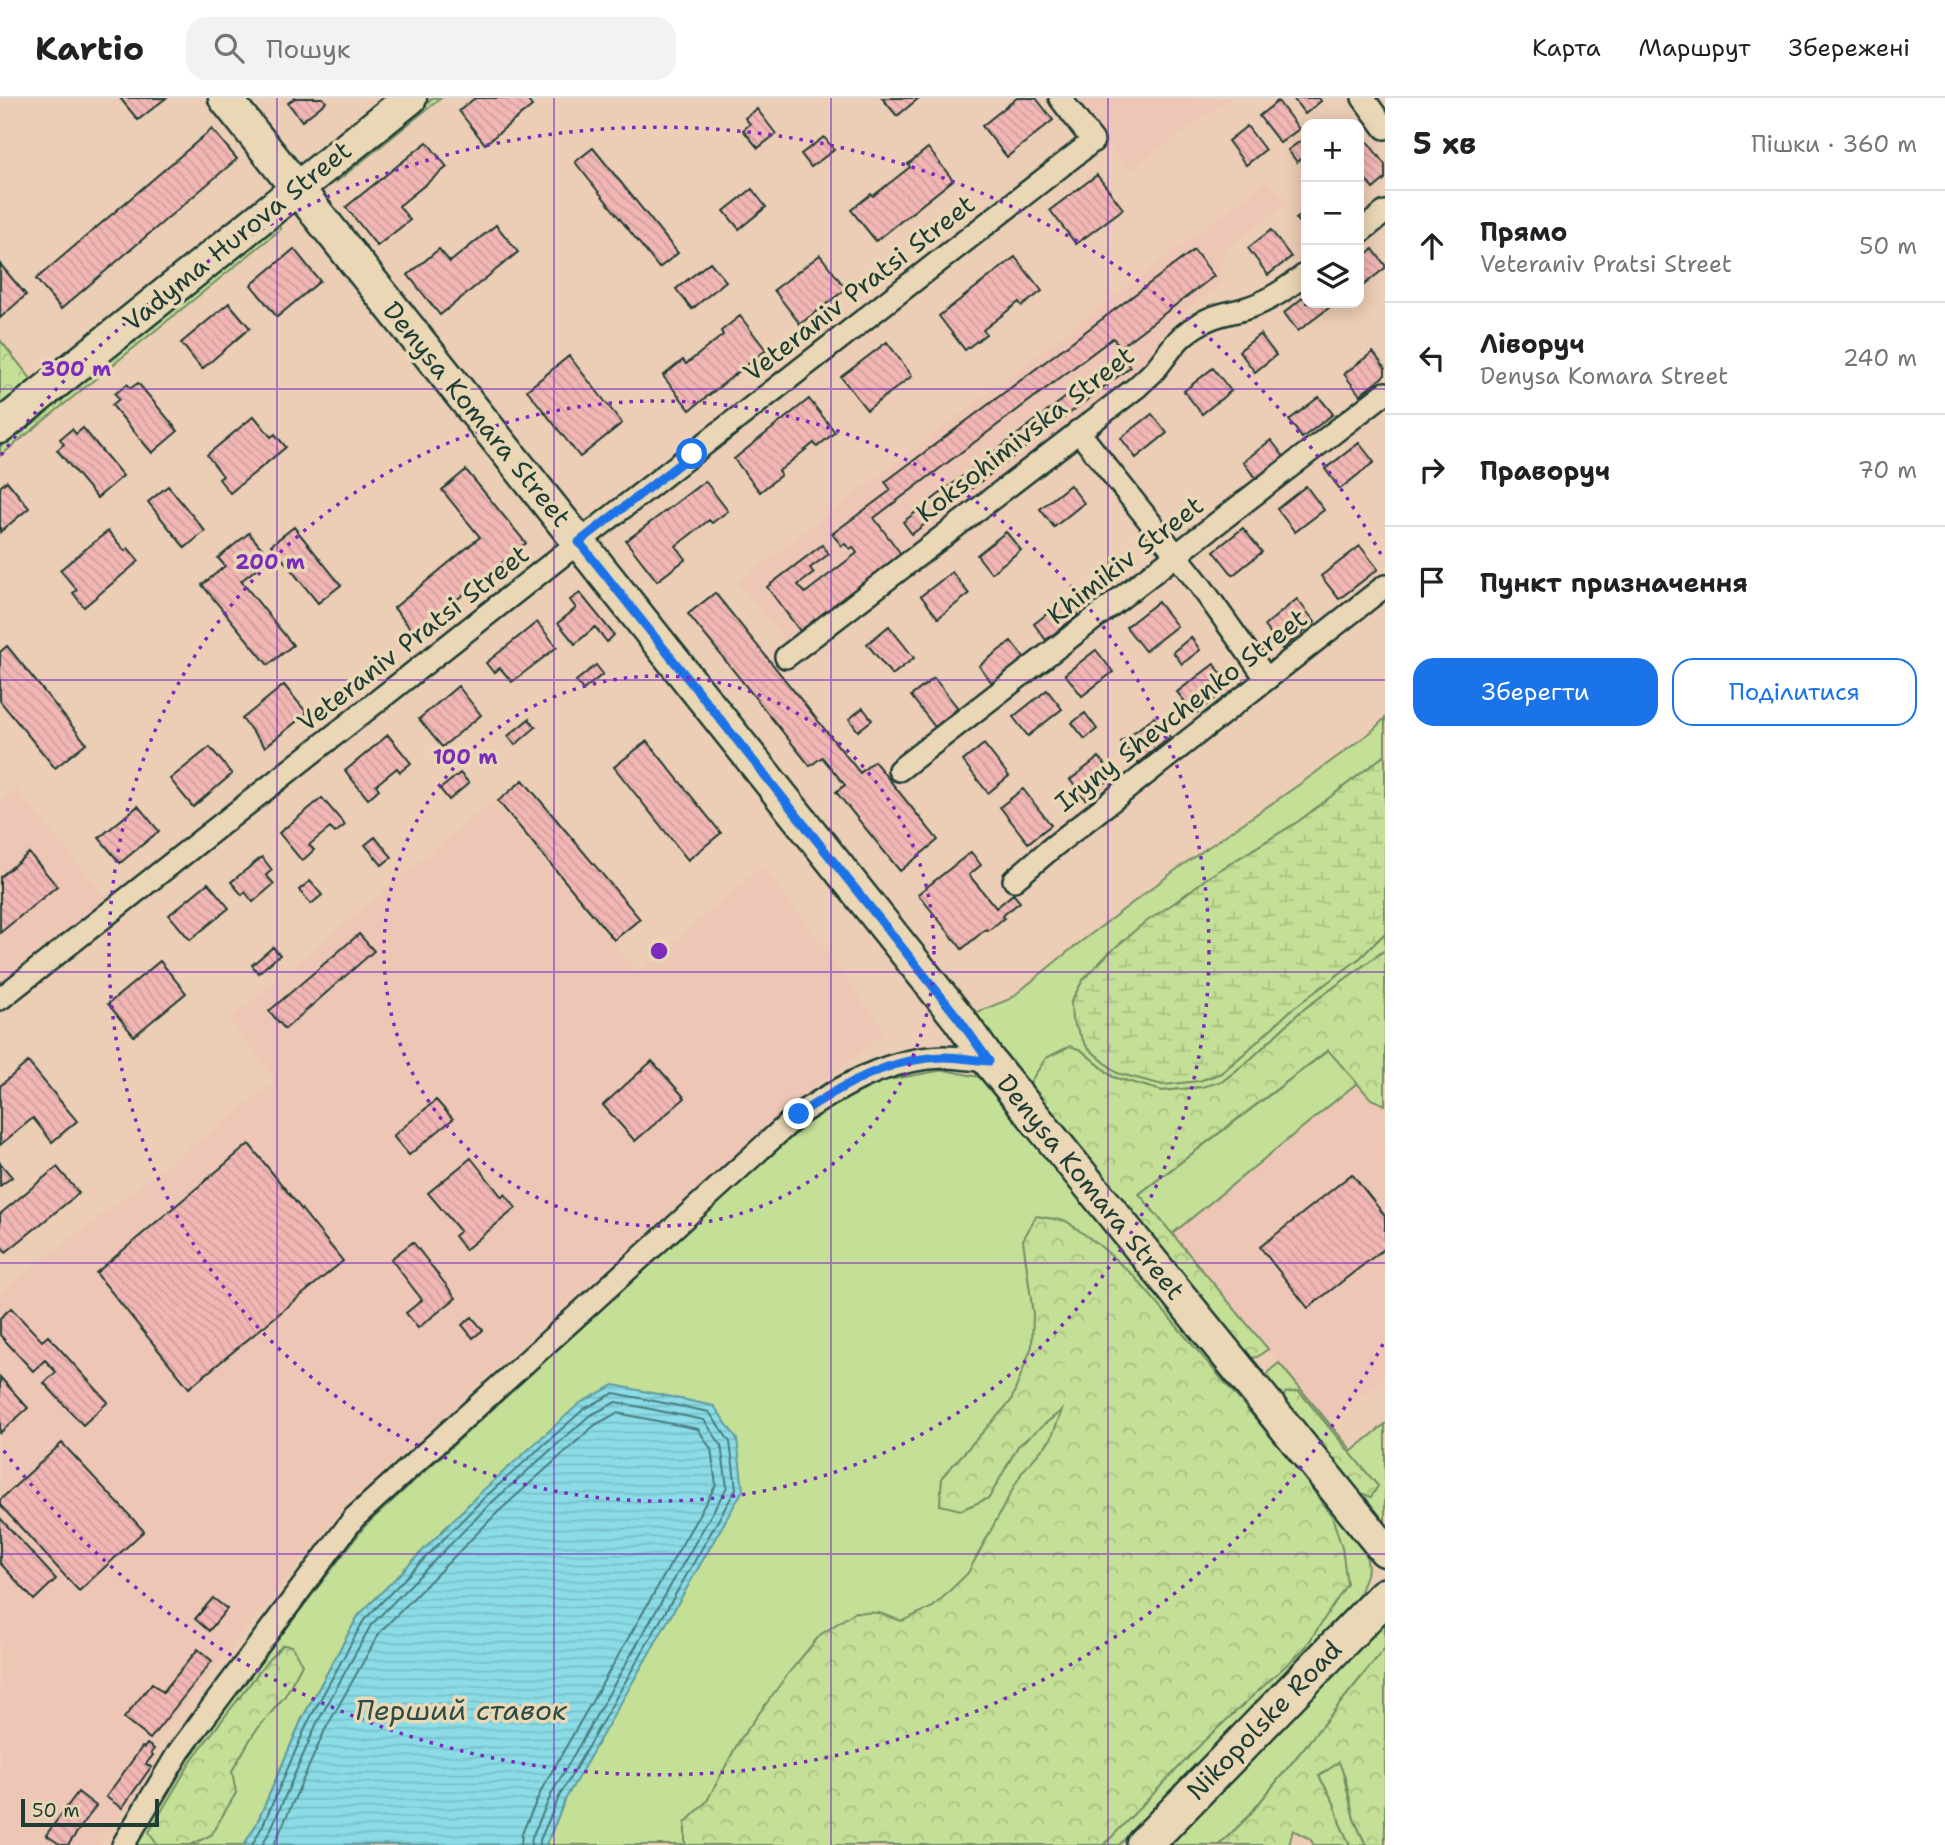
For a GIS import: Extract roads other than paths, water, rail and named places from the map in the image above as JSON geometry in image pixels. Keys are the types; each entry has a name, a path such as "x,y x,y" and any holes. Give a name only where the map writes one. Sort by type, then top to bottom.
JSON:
{"main road":[{"name":"Nikopolske Road","path":"1144,1845 1385,1596"}],"street":[{"name":"Denysa Komara Street","path":"225,98 959,1019 989,1061 1385,1550"},
{"name":"Vadyma Hurova Street","path":"0,426 410,98"},
{"name":"Veteraniv Pratsi Street","path":"0,999 1093,141 1060,98"},
{"path":"1363,98 1385,128"},
{"path":"1364,229 1385,212"},
{"name":"Koksohimivska Street","path":"786,657 1137,387 1153,372 1182,335 1204,320 1262,303 1301,278"},
{"name":"Khimikiv Street","path":"899,770 1385,393"},
{"path":"1078,431 1200,585 1266,678"},
{"name":"Iryny Shevchenko Street","path":"1014,880 1385,586"},
{"path":"123,1845 180,1751 354,1518 799,1114 846,1084 906,1061 946,1057 989,1061"}],"water":[{"name":"Перший ставок","path":"614,1385 714,1406 737,1439 743,1490 565,1800 546,1845 244,1845 257,1823 302,1719 358,1616 480,1493 580,1403"}]}
